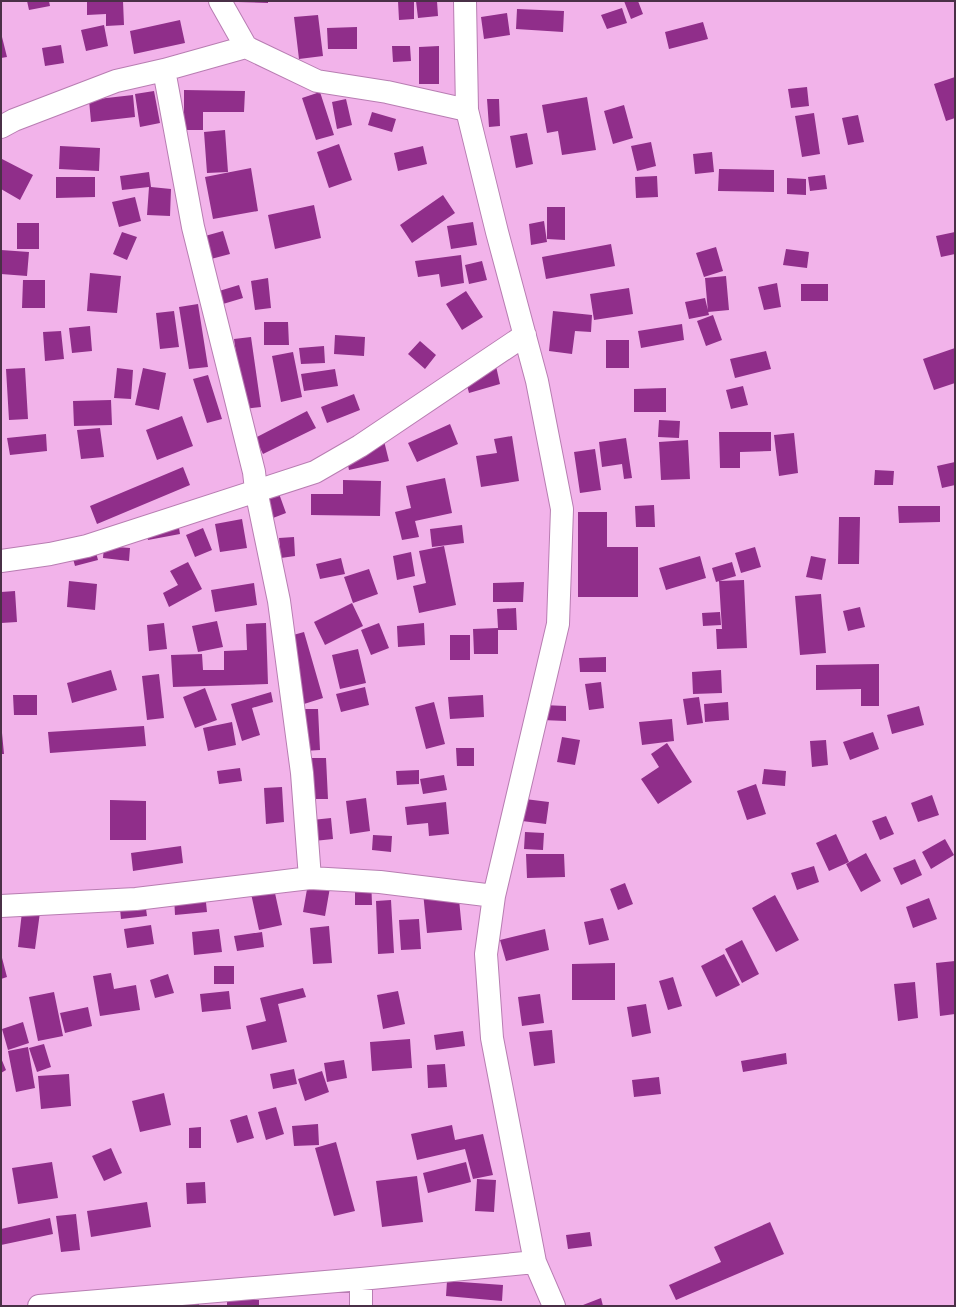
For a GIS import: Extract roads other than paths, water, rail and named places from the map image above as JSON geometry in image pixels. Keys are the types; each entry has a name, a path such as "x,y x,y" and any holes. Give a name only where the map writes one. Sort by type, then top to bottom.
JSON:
{"street":[{"path":"220,1 246,47 317,81 387,92 467,110"},
{"path":"465,1 467,110 497,232 537,381 562,509 558,624 494,896 486,954 492,1038 535,1262 554,1306"},
{"path":"1,127 14,120 116,81 164,70 246,47"},
{"path":"164,70 193,226 254,472 256,490 281,616 302,773 310,878"},
{"path":"1,561 50,554 87,546 315,472 360,446 525,335"},
{"path":"1,906 136,899 310,878 380,882 494,896"},
{"path":"39,1306 361,1279 535,1262"},
{"path":"361,1279 361,1306"}]}
